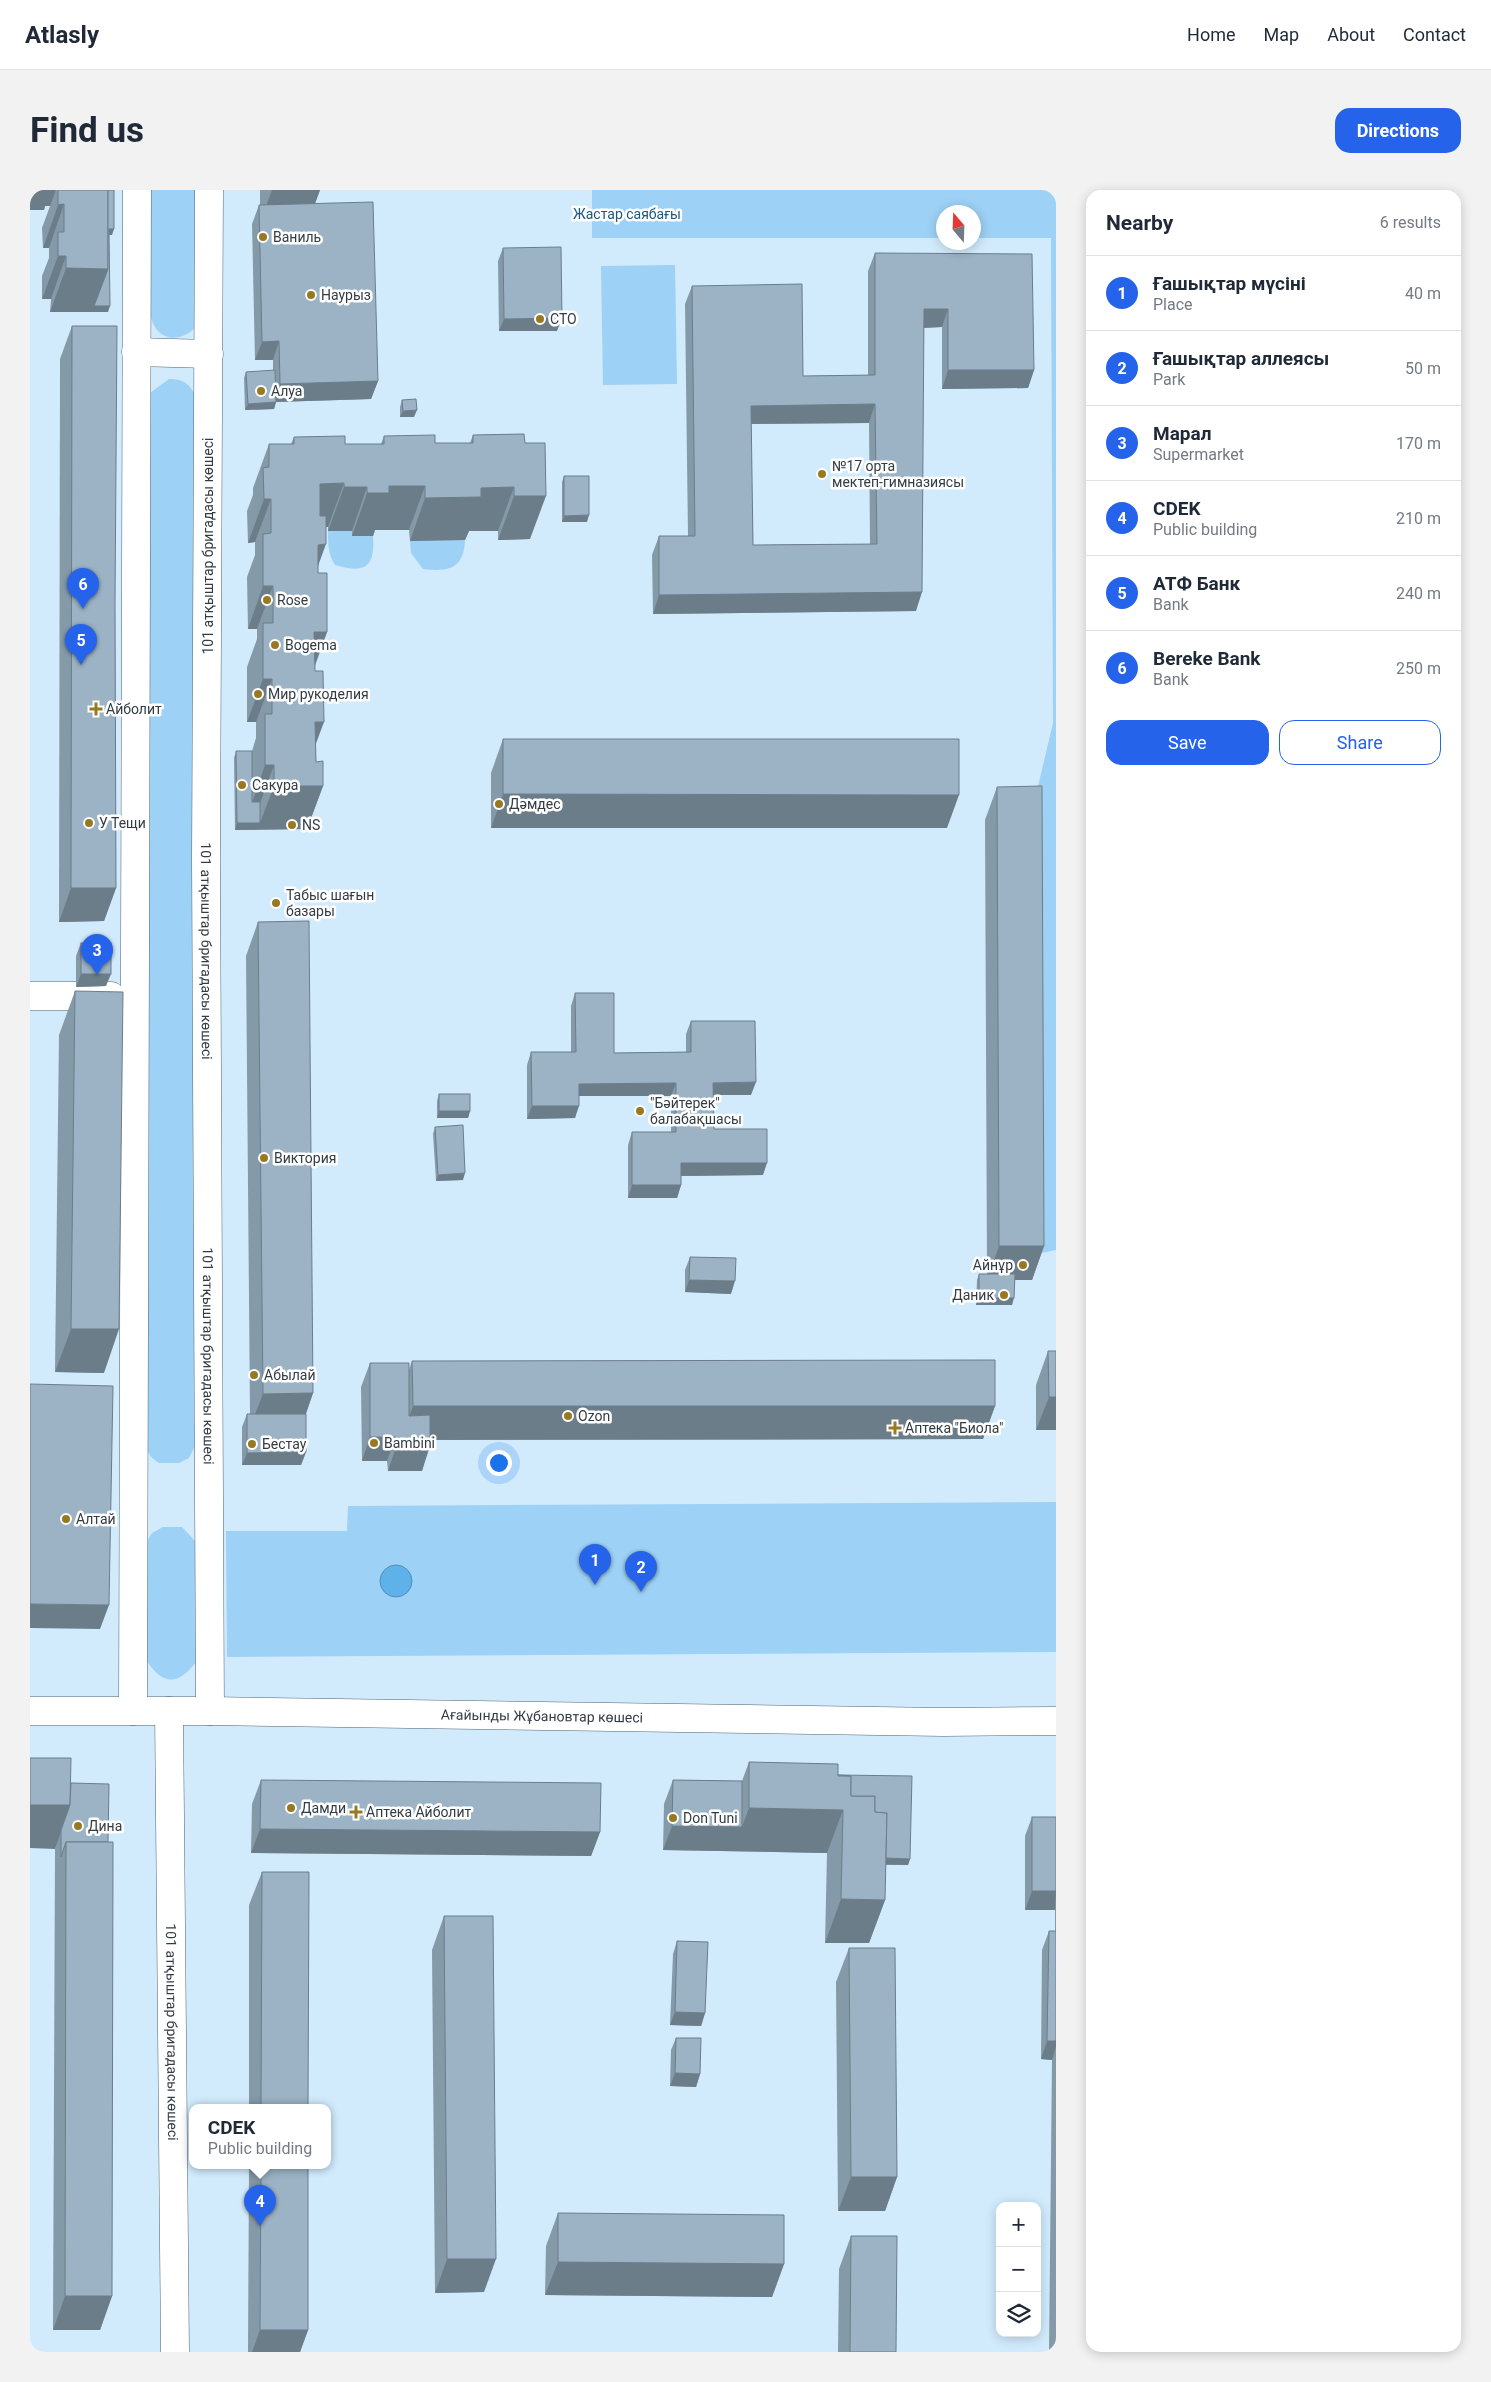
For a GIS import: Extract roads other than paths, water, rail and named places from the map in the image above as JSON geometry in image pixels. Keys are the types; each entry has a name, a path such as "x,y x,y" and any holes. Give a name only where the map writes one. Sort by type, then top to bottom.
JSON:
{"street":[{"path":"133,1711 137,190"},
{"name":"101 атқыштар бригадасы көшесі","path":"209,190 206,886 210,1711"},
{"path":"136,352 209,354"},
{"path":"30,996 135,996"},
{"name":"Ағайынды Жұбановтар көшесі","path":"30,1711 210,1711 943,1722 1056,1721"},
{"name":"101 атқыштар бригадасы көшесі","path":"169,1711 174,2352"}],"place":[{"name":"Ваниль","path":"263,237"},
{"name":"Наурыз","path":"311,295"},
{"name":"СТО","path":"540,319"},
{"name":"Алуа","path":"261,391"},
{"name":"№17 орта мектеп-гимназиясы","path":"822,474"},
{"name":"Rose","path":"267,600"},
{"name":"Bereke Bank","path":"83,609"},
{"name":"Bogema","path":"275,645"},
{"name":"АТФ Банк","path":"81,665"},
{"name":"Мир рукоделия","path":"258,694"},
{"name":"Айболит","path":"96,709"},
{"name":"Сакура","path":"242,785"},
{"name":"Дәмдес","path":"499,804"},
{"name":"У Тещи","path":"89,823"},
{"name":"NS","path":"292,825"},
{"name":"Табыс шағын базары","path":"276,903"},
{"name":"Марал","path":"97,975"},
{"name":"\"Бәйтерек\" балабақшасы","path":"640,1111"},
{"name":"Виктория","path":"264,1158"},
{"name":"Айнұр","path":"1023,1265"},
{"name":"Даник","path":"1004,1295"},
{"name":"Абылай","path":"254,1375"},
{"name":"Ozon","path":"568,1416"},
{"name":"Аптека \"Биола\"","path":"895,1428"},
{"name":"Bambini","path":"374,1443"},
{"name":"Бестау","path":"252,1444"},
{"name":"Алтай","path":"66,1519"},
{"name":"Ғашықтар мүсіні","path":"595,1585"},
{"name":"Ғашықтар аллеясы","path":"641,1592"},
{"name":"Дамди","path":"291,1808"},
{"name":"Аптека Айболит","path":"356,1812"},
{"name":"Don Tuni","path":"673,1818"},
{"name":"Дина","path":"78,1826"},
{"name":"CDEK","path":"260,2226"}],"park label":[{"name":"Жастар саябағы","path":"627,214"}]}
